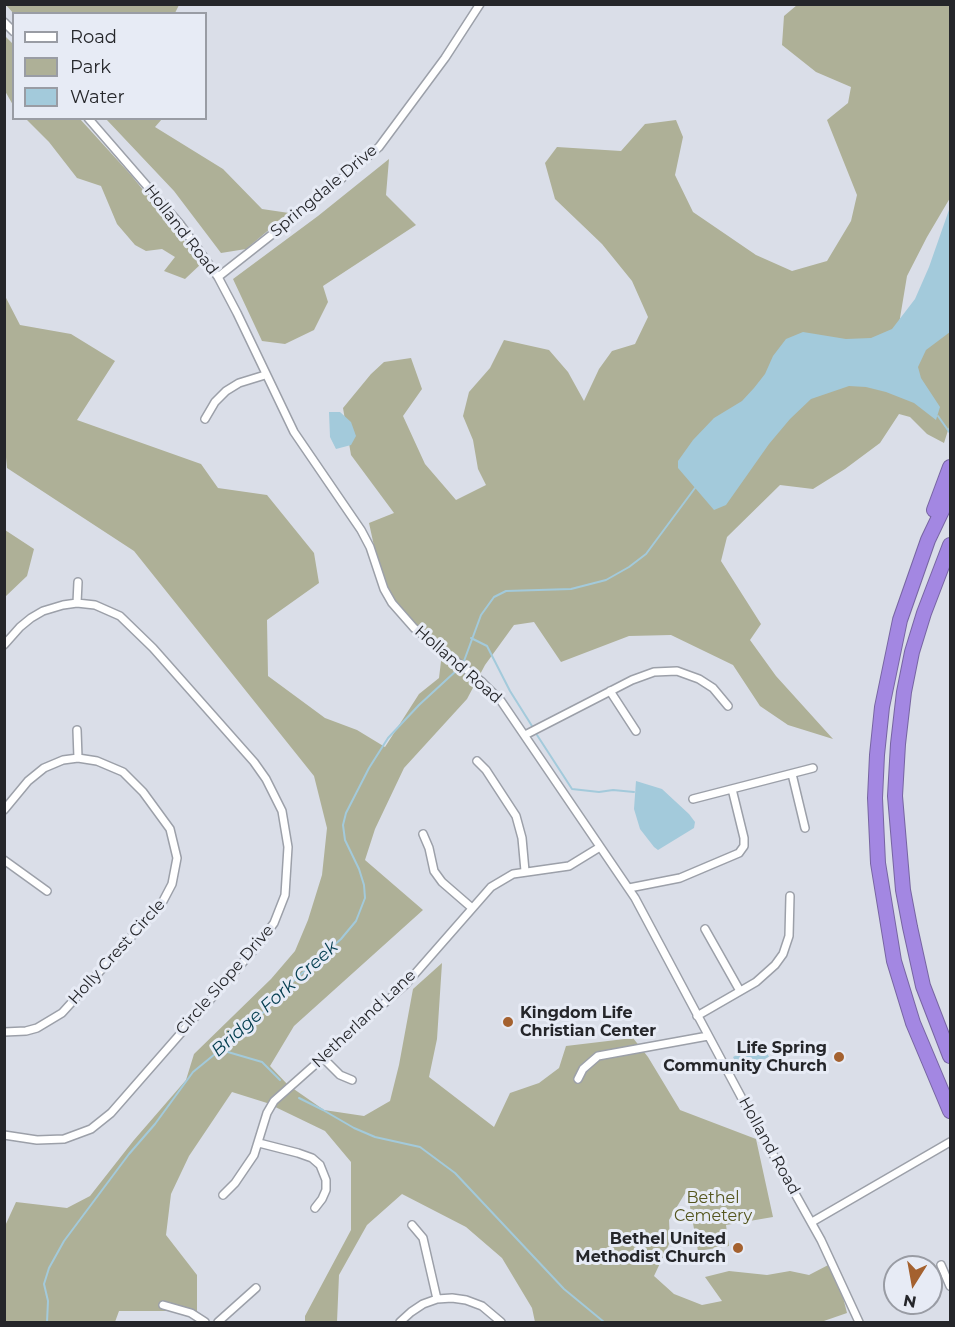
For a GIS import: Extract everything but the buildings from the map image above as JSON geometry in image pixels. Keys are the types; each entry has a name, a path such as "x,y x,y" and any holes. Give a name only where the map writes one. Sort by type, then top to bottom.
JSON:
{"highway":[{"path":"951,467 907,582 885,687 877,755 875,798 878,863 888,931 902,991 924,1053 951,1111"},
{"path":"900,620 928,540 951,494"},
{"path":"951,545 924,613 912,652 904,692 898,744 896,796 903,890 910,927 923,986 951,1056"}],"street":[{"name":"Springdale Drive","path":"218,277 379,147 445,58 480,4"},
{"name":"Holland Road","path":"90,120 180,224 218,277 294,432 361,530 370,547 384,589 392,603 414,628 489,688 509,712 629,888 660,942 697,1016 812,1222 859,1323"},
{"path":"205,418 215,402 226,391 239,383 265,375"},
{"path":"77,603 78,582"},
{"name":"Circle Slope Drive","path":"4,645 36,614 55,607 77,603 106,609 130,623 254,762 271,787 282,812 288,847 287,882 282,905 269,931 104,1120 84,1132 64,1139 37,1140 4,1135"},
{"path":"525,735 647,674 677,671 691,675 706,682 728,706"},
{"path":"610,691 636,731"},
{"path":"77,730 78,758"},
{"name":"Holly Crest Circle","path":"4,810 28,780 38,772 63,760 78,758 97,760 123,772 143,792 162,817 173,839 177,858 172,884 162,903 62,1013 37,1028 4,1032"},
{"path":"477,761 486,770 516,816 520,826 525,871"},
{"path":"693,799 813,768"},
{"path":"792,774 805,828"},
{"path":"629,888 680,878 739,853 744,846 744,838 732,789"},
{"path":"423,834 434,871 442,882 472,908"},
{"name":"Netherland Lane","path":"223,1195 235,1183 259,1143 267,1113 274,1101 406,984 491,887 502,879 525,871 569,866 600,847"},
{"path":"4,860 47,891"},
{"path":"697,1016 766,975 783,954 790,929 790,897"},
{"path":"705,929 740,991"},
{"path":"578,1079 583,1070 598,1056 708,1036"},
{"path":"322,1058 340,1075 352,1080"},
{"path":"812,1222 951,1142"},
{"path":"259,1143 312,1158 320,1165 326,1180 326,1190 315,1208"},
{"path":"412,1225 423,1238 437,1299"},
{"path":"943,1269 951,1286"},
{"path":"218,1323 256,1288"},
{"path":"400,1323 413,1310 437,1299 459,1298 474,1302 490,1311 501,1323"},
{"path":"163,1305 192,1313 206,1323"}],"green space":[{"path":"6,5 179,5 176,12 12,12"},
{"name":"Bethel Cemetery","path":"797,5 950,5 950,198 907,276 899,324 950,308 950,424 944,443 927,434 910,417 899,414 880,443 813,489 780,485 727,537 721,561 761,624 750,640 776,676 833,739 788,725 760,706 733,665 671,635 629,636 561,662 534,622 514,625 485,665 467,699 404,768 375,829 365,860 423,910 294,1026 270,1066 288,1085 324,1110 364,1116 390,1101 413,989 442,963 437,1039 429,1077 494,1127 510,1093 539,1083 559,1068 566,1046 633,1038 648,1057 680,1110 756,1139 773,1217 726,1225 729,1246 698,1251 687,1190 669,1220 670,1242 654,1276 674,1294 702,1305 722,1301 705,1277 729,1271 767,1275 790,1271 809,1275 834,1262 847,1313 821,1322 535,1322 532,1308 502,1258 466,1227 402,1194 367,1225 339,1275 337,1322 305,1322 305,1316 351,1230 351,1162 325,1131 267,1103 232,1092 189,1156 171,1194 166,1235 197,1275 197,1311 119,1311 115,1322 5,1322 5,1226 16,1202 67,1208 90,1196 134,1140 186,1080 194,1054 271,979 295,951 308,920 322,875 327,828 314,776 134,551 7,468 4,436 4,294 20,325 71,334 115,361 77,420 201,464 218,488 267,495 314,553 319,583 267,620 268,676 325,718 357,730 385,747 419,694 439,678 442,653 402,619 379,569 369,523 394,513 351,455 343,408 384,362 411,358 422,389 403,416 425,464 456,500 486,485 478,469 473,440 463,416 469,392 490,368 504,340 549,350 568,372 584,401 599,369 612,351 635,344 648,317 632,281 602,244 555,199 545,163 557,147 621,151 645,124 676,120 683,137 675,175 693,212 756,255 792,271 827,261 851,221 857,195 827,120 848,103 851,87 816,72 782,45 784,16"},
{"path":"4,35 12,43 12,103 5,91"},
{"path":"27,120 81,120 131,175 202,263 185,279 164,271 175,257 162,249 146,251 135,245 117,224 101,186 77,178 49,142"},
{"path":"107,120 161,120 155,127 223,169 262,209 289,213 246,249 221,253 174,191"},
{"path":"389,159 386,195 416,225 323,286 328,302 314,330 285,344 262,341 233,279 318,216"},
{"path":"5,530 34,549 27,576 5,597"}],"water":[{"path":"950,207 950,332 926,350 918,367 921,378 940,407 936,420 914,403 866,387 849,386 811,399 769,444 726,505 714,510 678,468 678,461 693,440 714,418 742,401 754,388 786,339 803,332 846,339 871,338 892,329 915,299"},
{"path":"329,412 340,412 351,422 356,436 351,445 336,449 330,437"},
{"path":"636,781 662,789 689,814 695,822 694,828 658,850 654,847 640,829 634,809"},
{"path":"762,1042 769,1057 740,1071 733,1057"}],"waterway":[{"path":"938,416 950,433"},
{"name":"Bridge Fork Creek","path":"464,661 481,615 494,597 506,591 571,589 606,580 646,554 695,488"},
{"path":"471,638 487,646 510,691 532,726"},
{"name":"Bridge Fork Creek","path":"47,1322 48,1301 44,1284 49,1268 64,1241 129,1154 155,1124 193,1072 259,1018 273,999 341,939 356,921 365,898 364,885 345,840 343,825 346,813 369,768 388,738 457,670"},
{"path":"537,735 572,789 634,792"},
{"path":"221,1050 262,1062 280,1080"},
{"path":"299,1098 375,1137 420,1147 455,1173 564,1289 604,1322"}],"place":[{"name":"Kingdom Life Christian Center","path":"508,1022"},
{"name":"Life Spring Community Church","path":"839,1057"},
{"name":"Bethel United Methodist Church","path":"738,1248"}]}
